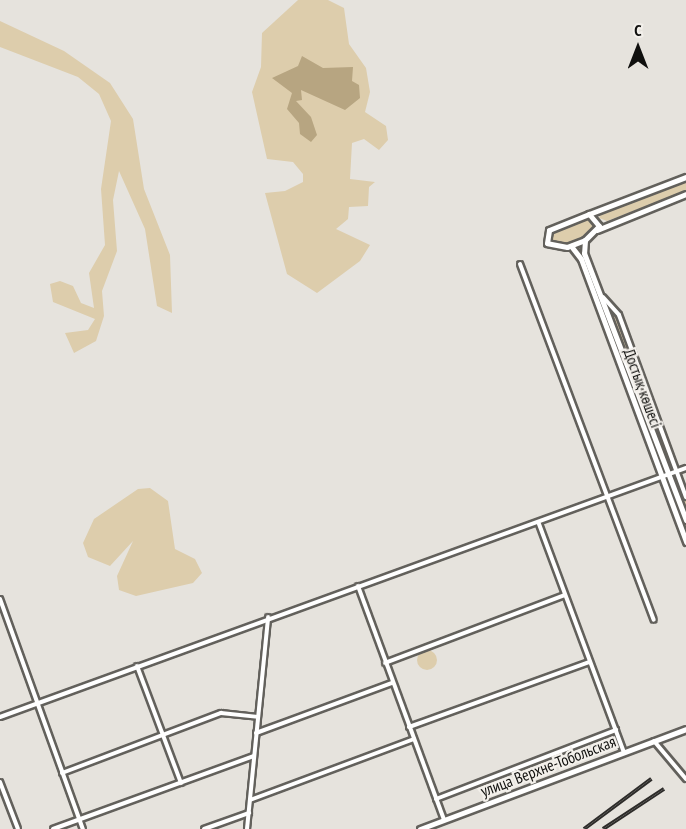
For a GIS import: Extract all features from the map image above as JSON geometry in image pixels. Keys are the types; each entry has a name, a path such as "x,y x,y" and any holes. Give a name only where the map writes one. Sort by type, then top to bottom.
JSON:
{"street":[{"path":"686,177 589,214 546,234 552,247 571,246 585,240 597,230 686,194"},
{"path":"589,214 598,220 597,230"},
{"name":"Достық көшесі","path":"585,240 584,253 686,520"},
{"name":"Достық көшесі","path":"571,246 581,259 686,542"},
{"path":"520,264 654,620"},
{"path":"602,296 619,315 686,497"},
{"path":"0,717 268,617 539,524 686,468"},
{"path":"539,524 624,752"},
{"path":"358,585 444,820"},
{"path":"386,663 565,595"},
{"path":"0,599 83,829"},
{"path":"247,829 268,617"},
{"path":"409,727 590,662"},
{"path":"137,666 181,783"},
{"path":"256,733 392,683"},
{"path":"62,773 221,714 258,717"},
{"name":"улица Верхне-Тобольская","path":"420,829 686,729"},
{"path":"436,799 616,730"},
{"path":"250,800 414,740"},
{"path":"654,741 686,779"},
{"path":"53,829 254,756"},
{"path":"0,782 18,829"},
{"path":"204,829 249,813"}],"shaded area":[{"path":"298,0 328,0 344,8 349,44 366,68 370,92 365,112 386,126 388,140 379,150 364,139 352,143 350,179 375,182 369,187 368,206 349,207 348,219 336,229 370,245 360,261 317,293 287,274 265,193 285,191 303,182 303,174 293,162 267,159 252,92 261,67 262,33"},
{"path":"0,21 64,51 110,83 133,119 144,189 170,255 172,313 157,306 145,229 119,171 113,200 117,251 102,291 104,316 96,341 74,353 65,333 88,330 95,319 53,302 50,284 60,281 73,286 81,303 94,308 89,273 105,245 101,189 111,121 99,94 78,77 0,47"},
{"path":"302,56 323,68 353,67 352,81 359,85 360,98 345,110 301,90 302,100 296,101 311,117 317,135 311,142 300,134 299,123 287,109 292,93 272,78 298,66"},
{"path":"686,180 686,191 607,221 599,218 602,211"},
{"path":"589,216 597,221 596,229 576,243 549,243 548,233"},
{"path":"583,254 686,522 686,530 580,255"},
{"path":"608,307 618,315 686,501 686,514"},
{"path":"150,488 168,501 175,549 195,559 202,573 193,583 136,596 119,590 117,576 133,541 110,566 88,557 83,543 94,519 138,489"},
{"path":"427,650 434,653 437,660 434,667 427,670 420,667 417,660 420,653"}],"railway":[{"path":"584,829 651,779"},
{"path":"603,829 664,789"}]}
